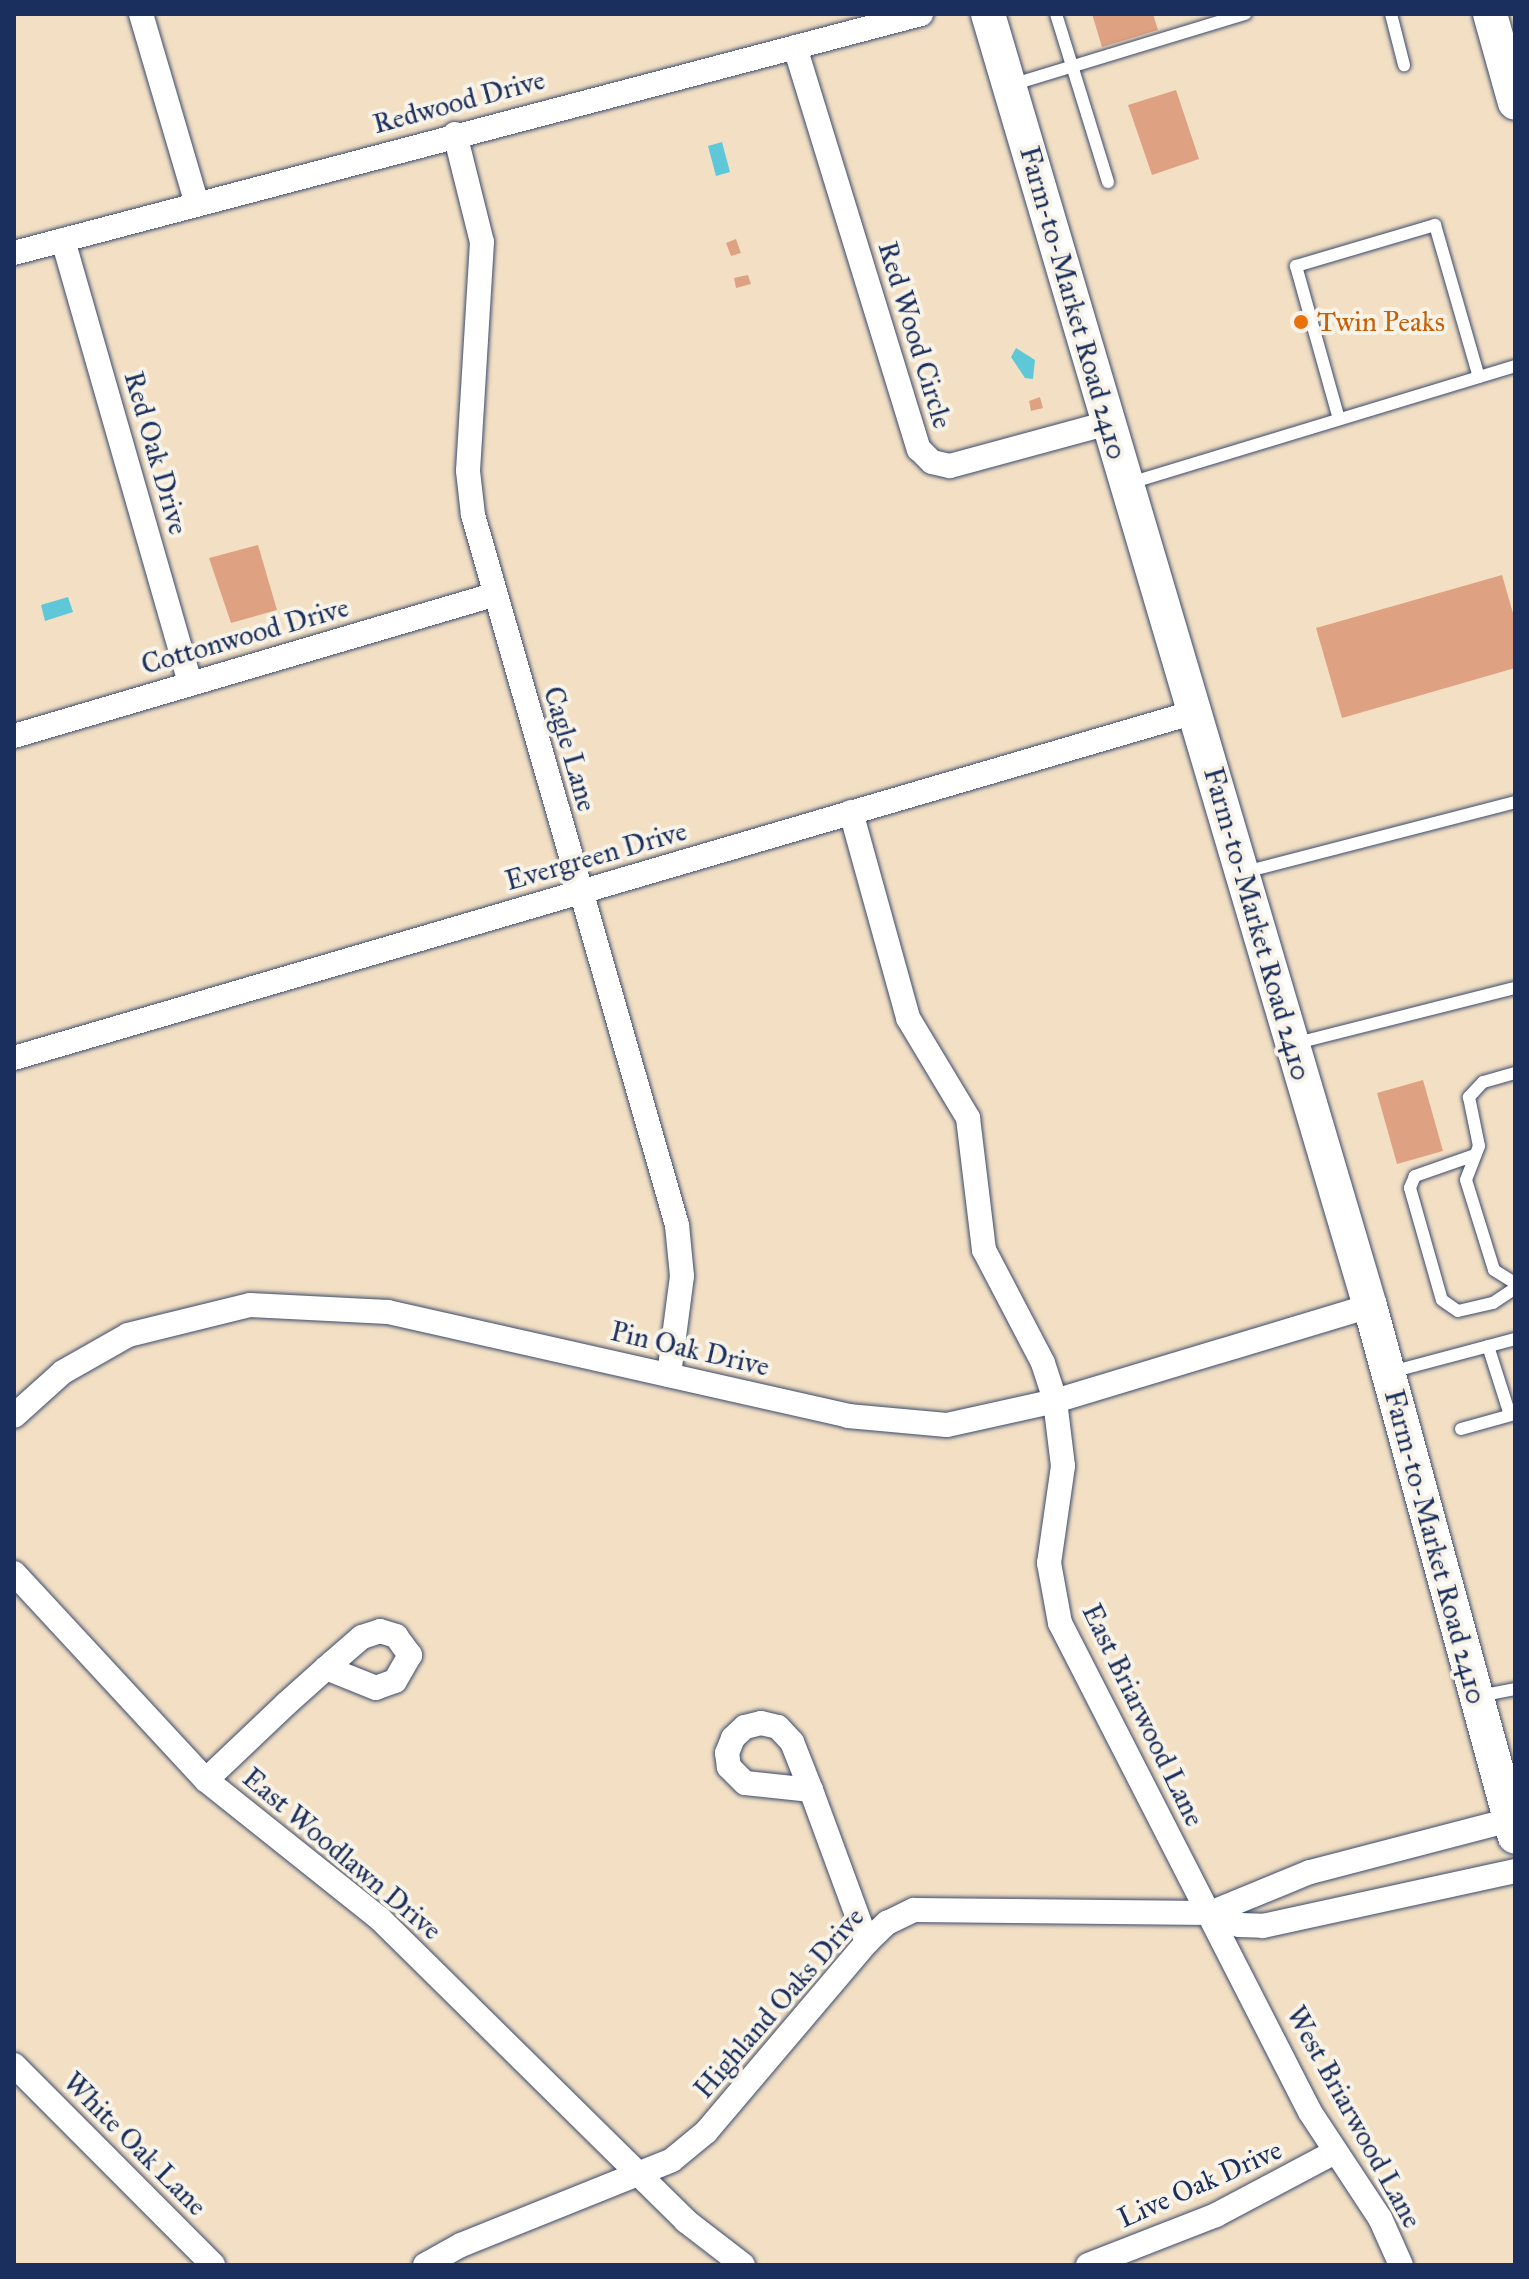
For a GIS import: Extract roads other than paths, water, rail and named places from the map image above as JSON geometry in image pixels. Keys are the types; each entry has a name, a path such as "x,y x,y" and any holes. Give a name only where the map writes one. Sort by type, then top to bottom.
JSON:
{"main road":[{"name":"Farm-to-Market Road 2410","path":"988,14 1370,1306 1512,1828"},
{"path":"1490,14 1515,103"}],"street":[{"path":"141,14 197,204"},
{"name":"Redwood Drive","path":"14,253 455,134 921,14"},
{"name":"Red Wood Circle","path":"795,47 919,449 932,462 950,466 1108,423"},
{"name":"Cagle Lane","path":"455,134 482,242 468,471 473,515 493,595 677,1225 682,1276 669,1375"},
{"name":"Red Oak Drive","path":"63,240 190,683"},
{"name":"Cottonwood Drive","path":"14,736 493,595"},
{"name":"Evergreen Drive","path":"14,1058 1195,712"},
{"name":"East Briarwood Lane","path":"851,812 908,1018 968,1118 984,1250 1043,1363 1055,1401 1063,1466 1049,1563 1060,1623 1210,1913"},
{"name":"Pin Oak Drive","path":"14,1416 63,1372 128,1335 250,1305 388,1312 908,1425 989,1419 1370,1306"},
{"name":"East Woodlawn Drive","path":"14,1573 206,1780 380,1919 686,2221 743,2265"},
{"path":"206,1780 326,1668"},
{"path":"811,1790 867,1942"},
{"name":"Highland Oaks Drive","path":"1210,1913 1310,1872 1512,1828"},
{"name":"Highland Oaks Drive","path":"425,2265 461,2245 672,2160 706,2132 867,1942 887,1923 914,1910 948,1907 1210,1913 1239,1925 1263,1926 1515,1871"},
{"name":"West Briarwood Lane","path":"1210,1913 1335,2152 1380,2218 1401,2265"},
{"name":"White Oak Lane","path":"14,2065 213,2265"},
{"name":"Live Oak Drive","path":"1088,2265 1216,2215 1335,2152"}],"lane":[{"path":"1056,14 1108,182"},
{"path":"1009,86 1245,14"},
{"path":"1391,14 1404,65"},
{"path":"1339,419 1296,266 1435,225 1479,377"},
{"path":"1127,484 1515,366"},
{"path":"1242,873 1515,802"},
{"path":"1293,1044 1515,988"},
{"path":"1475,1155 1415,1176 1410,1188 1442,1300 1458,1311 1493,1303 1515,1286 1494,1270 1468,1188 1479,1140 1469,1097 1483,1082 1515,1073"},
{"path":"1388,1373 1515,1339"},
{"path":"1461,1429 1512,1414 1488,1346"},
{"path":"1476,1696 1515,1689"}],"water":[{"path":"722,142 730,172 716,176 708,146"},
{"path":"1016,348 1035,360 1033,379 1025,378 1011,357"},
{"path":"68,597 73,612 45,621 41,605"}],"place":[{"name":"Twin Peaks","path":"1301,322"}]}
